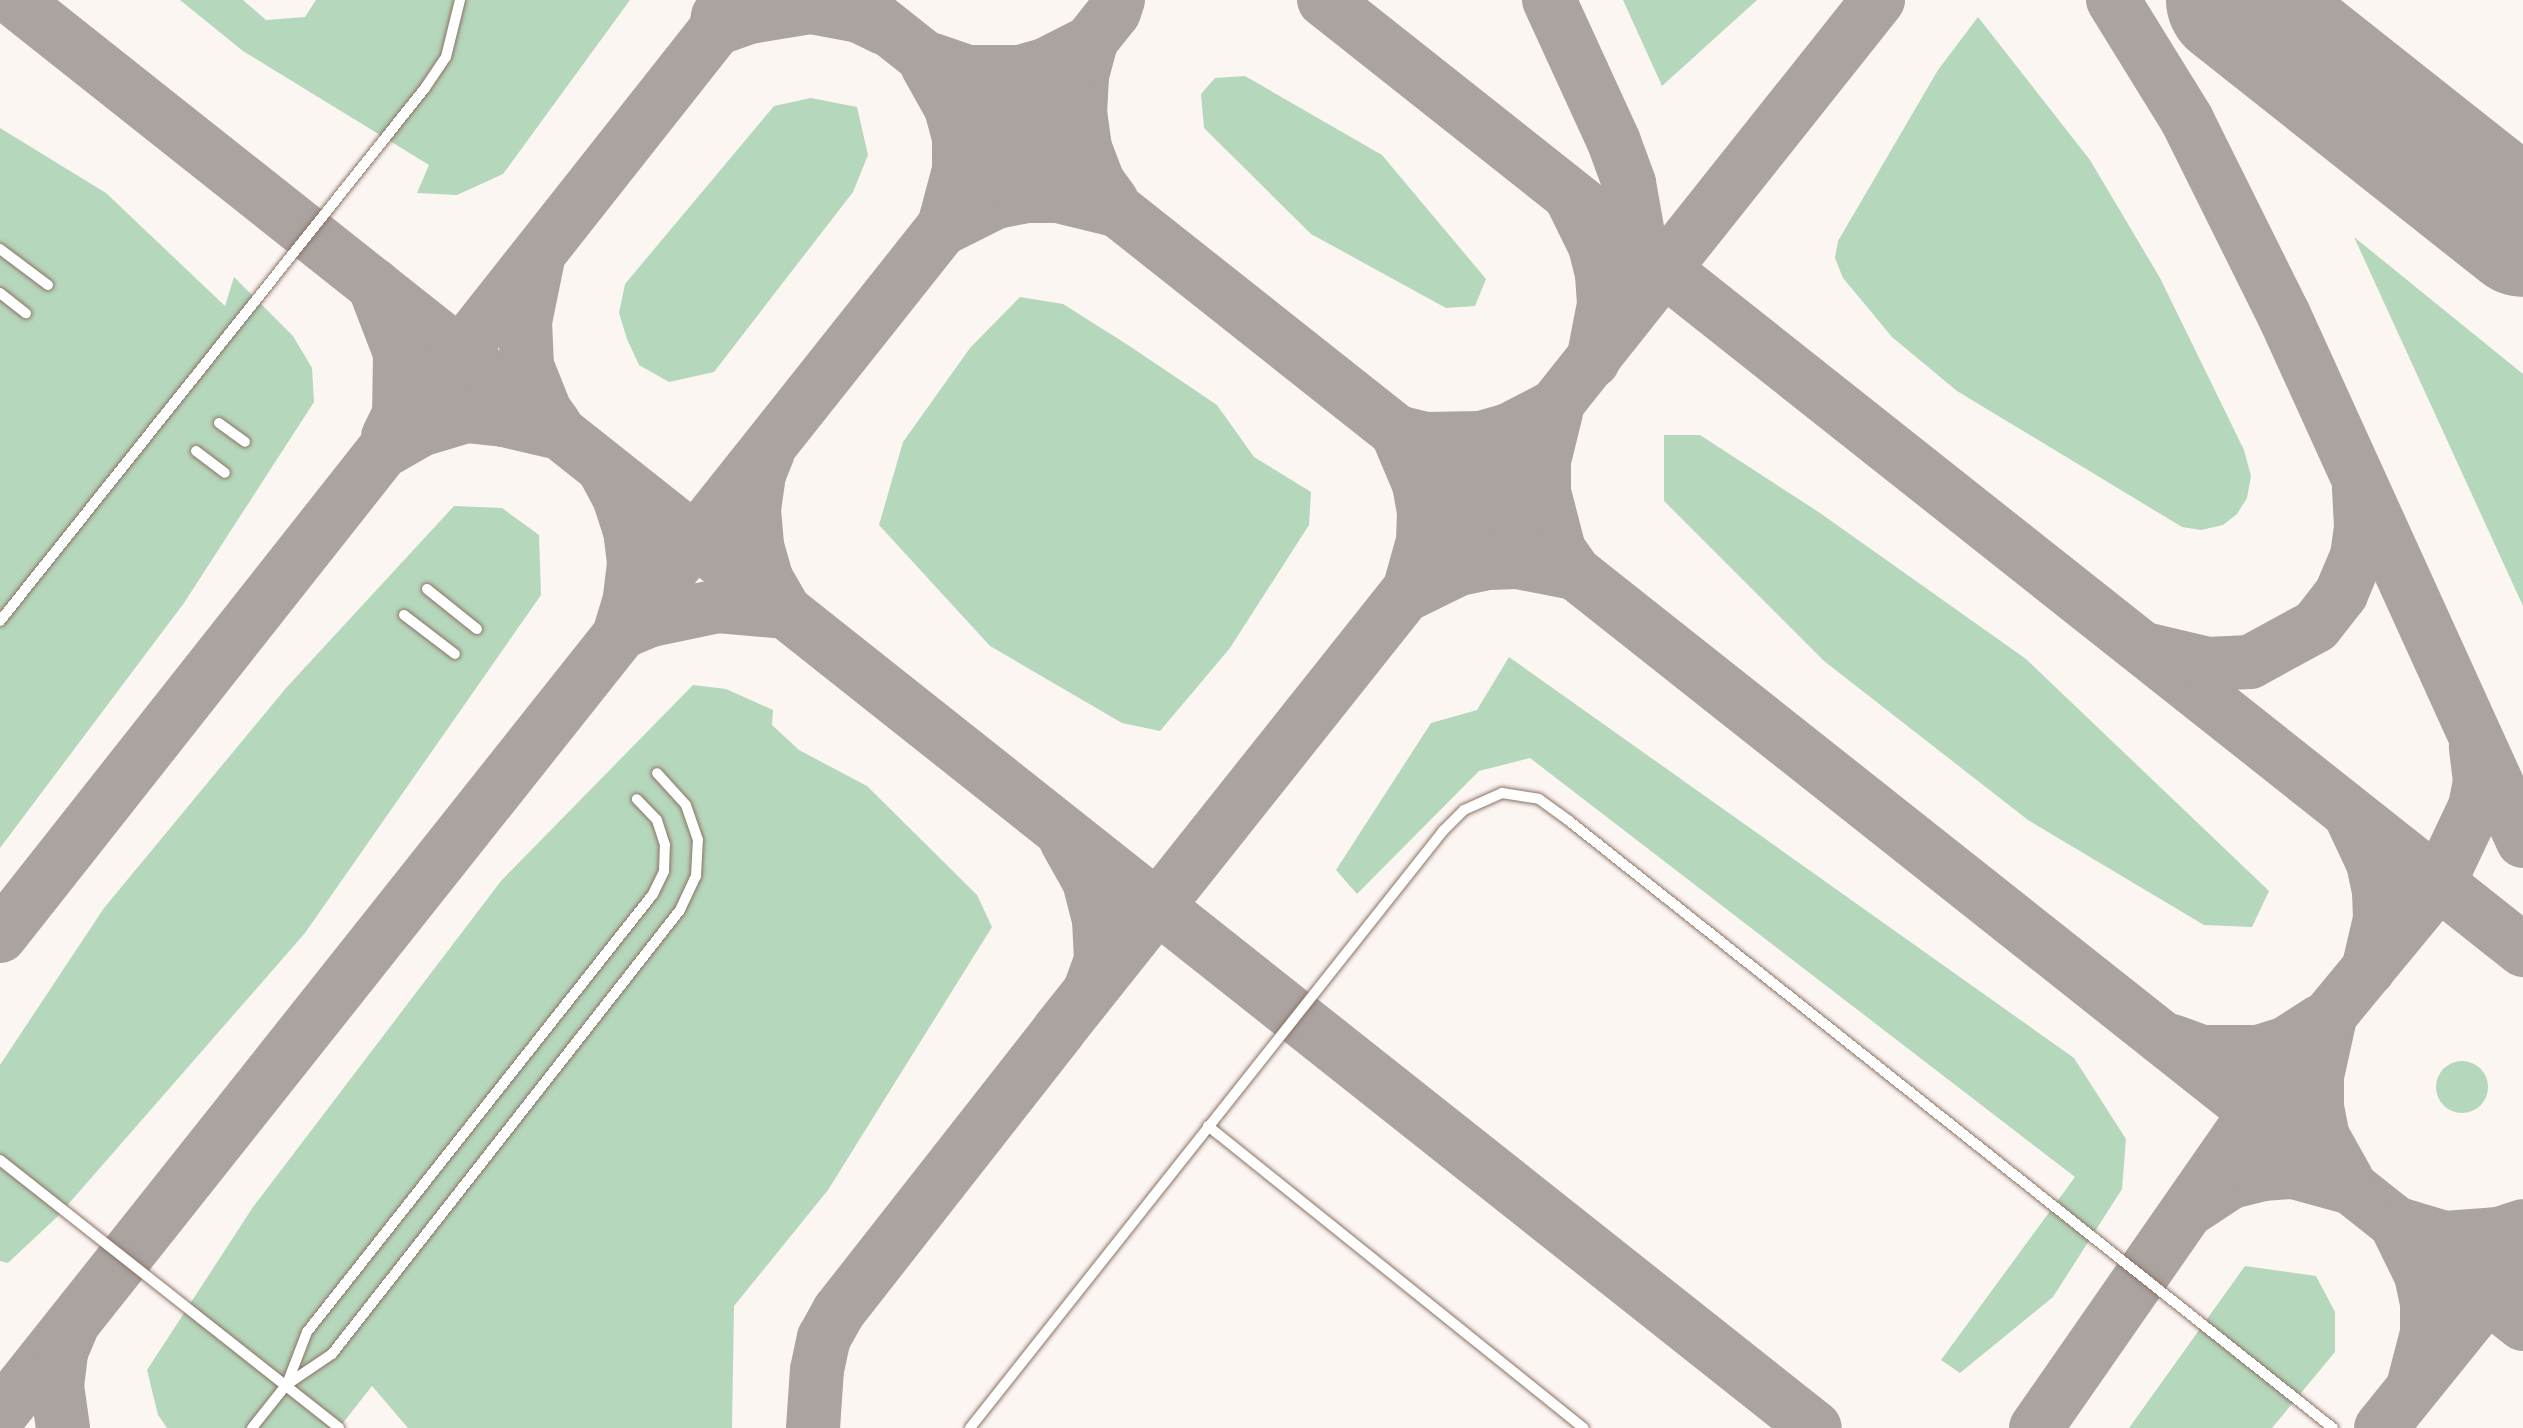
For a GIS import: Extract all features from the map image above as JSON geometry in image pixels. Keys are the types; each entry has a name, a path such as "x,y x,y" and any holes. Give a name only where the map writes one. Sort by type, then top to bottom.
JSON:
{"lane":[{"path":"0,621 425,88 446,57 460,0"},
{"path":"0,249 48,285"},
{"path":"0,293 26,313"},
{"path":"219,423 245,442"},
{"path":"196,451 225,473"},
{"path":"427,589 477,629"},
{"path":"404,615 455,654"},
{"path":"287,1384 332,1354 680,910 696,876 698,840 686,805 657,773"},
{"path":"973,1425 1443,831 1483,799 1502,793 1539,799 2333,1428"},
{"path":"252,1428 287,1384 307,1332 659,883 666,858 662,832 649,810 637,799"},
{"path":"1208,1126 1584,1428"},
{"path":"0,1160 339,1428"}],"green space":[{"path":"180,0 243,0 266,20 305,17 316,0 630,0 503,174 457,195 417,193 429,165 243,51"},
{"path":"1623,0 1757,0 1662,86"},
{"path":"1978,17 2090,160 2160,278 2244,450 2251,476 2247,498 2237,514 2223,525 2201,530 2182,527 1957,391 1892,337 1843,278 1835,258 1838,241 1938,70"},
{"path":"1245,76 1382,155 1486,279 1475,306 1446,308 1311,234 1204,128 1201,94 1215,78"},
{"path":"811,98 857,107 868,155 853,192 714,372 669,382 639,365 619,313 625,284 774,106"},
{"path":"0,128 106,193 225,306 234,277 293,336 312,368 314,402 184,603 0,848"},
{"path":"2354,237 2523,374 2523,606"},
{"path":"1020,297 1063,304 1128,345 1217,405 1254,457 1311,492 1309,525 1230,648 1160,731 1122,723 990,646 879,525 903,442 970,348"},
{"path":"1664,435 1700,435 1820,513 2026,659 2269,891 2252,927 2204,925 2028,820 1824,661 1664,501"},
{"path":"454,506 502,508 539,535 541,595 305,933 58,1216 8,1263 0,1261 0,1065 104,908 286,688"},
{"path":"1509,657 2074,1058 2126,1139 2122,1189 2053,1297 1960,1373 1941,1360 2075,1177 1530,758 1479,771 1357,894 1336,870 1431,723 1477,710"},
{"path":"693,685 726,689 773,710 772,725 799,750 867,786 977,895 992,927 828,1190 734,1306 732,1428 408,1428 372,1386 339,1428 167,1428 158,1415 147,1370 253,1207 501,881"},
{"path":"2462,1061 2481,1068 2488,1087 2481,1106 2462,1113 2443,1106 2436,1087 2443,1068"},
{"path":"2245,1266 2316,1276 2335,1312 2335,1352 2272,1428 2129,1428"}],"taxiway":[{"path":"14,0 1815,1428"},
{"path":"0,936 739,0"},
{"path":"852,0 2523,1324"},
{"path":"0,1415 1114,12 1118,0"},
{"path":"1324,0 2523,950"},
{"path":"1549,0 1614,142 1629,183 1641,251 1639,266"},
{"path":"813,1428 817,1370 824,1338 839,1311 1878,0"},
{"path":"2113,0 2187,120 2283,313 2523,841"},
{"path":"718,16 716,29 749,17 811,7 859,16 884,28"},
{"path":"1091,42 1082,76 1080,112 1085,148 1098,182 1112,201"},
{"path":"933,60 968,72 1020,72 1045,65 1084,45"},
{"path":"927,65 951,108 959,138 959,170 946,219"},
{"path":"948,226 996,202 1027,196 1058,196 1111,209"},
{"path":"1571,197 1595,246 1602,275 1604,304 1593,361"},
{"path":"538,258 525,322 527,366 545,411 555,425"},
{"path":"374,285 400,353 399,414 388,437"},
{"path":"1397,432 1425,439 1481,438 1509,430 1553,407"},
{"path":"1556,412 1544,461 1544,492 1559,550 1571,567"},
{"path":"389,448 420,430 466,416 504,420 551,431"},
{"path":"1397,432 1419,484 1424,512 1423,541 1411,584"},
{"path":"768,452 759,474 754,510 757,546 767,580 783,608"},
{"path":"604,469 619,497 630,530 634,564 630,599 621,629"},
{"path":"2149,650 2208,664 2250,662 2316,626 2341,594 2357,556 2361,527 2359,488"},
{"path":"1410,593 1459,569 1488,563 1517,562 1574,573"},
{"path":"620,633 651,620 718,606 785,612"},
{"path":"2036,1428 2256,1112 2331,1014 2439,883 2475,807 2480,781 2476,747"},
{"path":"2350,814 2373,863 2379,891 2380,919 2368,970"},
{"path":"1066,840 1089,881 1099,920 1101,960 1090,990"},
{"path":"2172,1041 2203,1052 2258,1052 2285,1044 2321,1021"},
{"path":"2329,1022 2317,1076 2317,1107 2323,1137 2347,1180"},
{"path":"2193,1207 2231,1182 2262,1174 2293,1172 2345,1186"},
{"path":"2402,1225 2445,1238 2499,1234 2523,1226"},
{"path":"2398,1228 2421,1275 2427,1304 2427,1333 2414,1383"},
{"path":"2381,1428 2523,1252"},
{"path":"63,1428 57,1386 61,1352 71,1329"}],"runway":[{"path":"2233,0 2523,230"}]}
